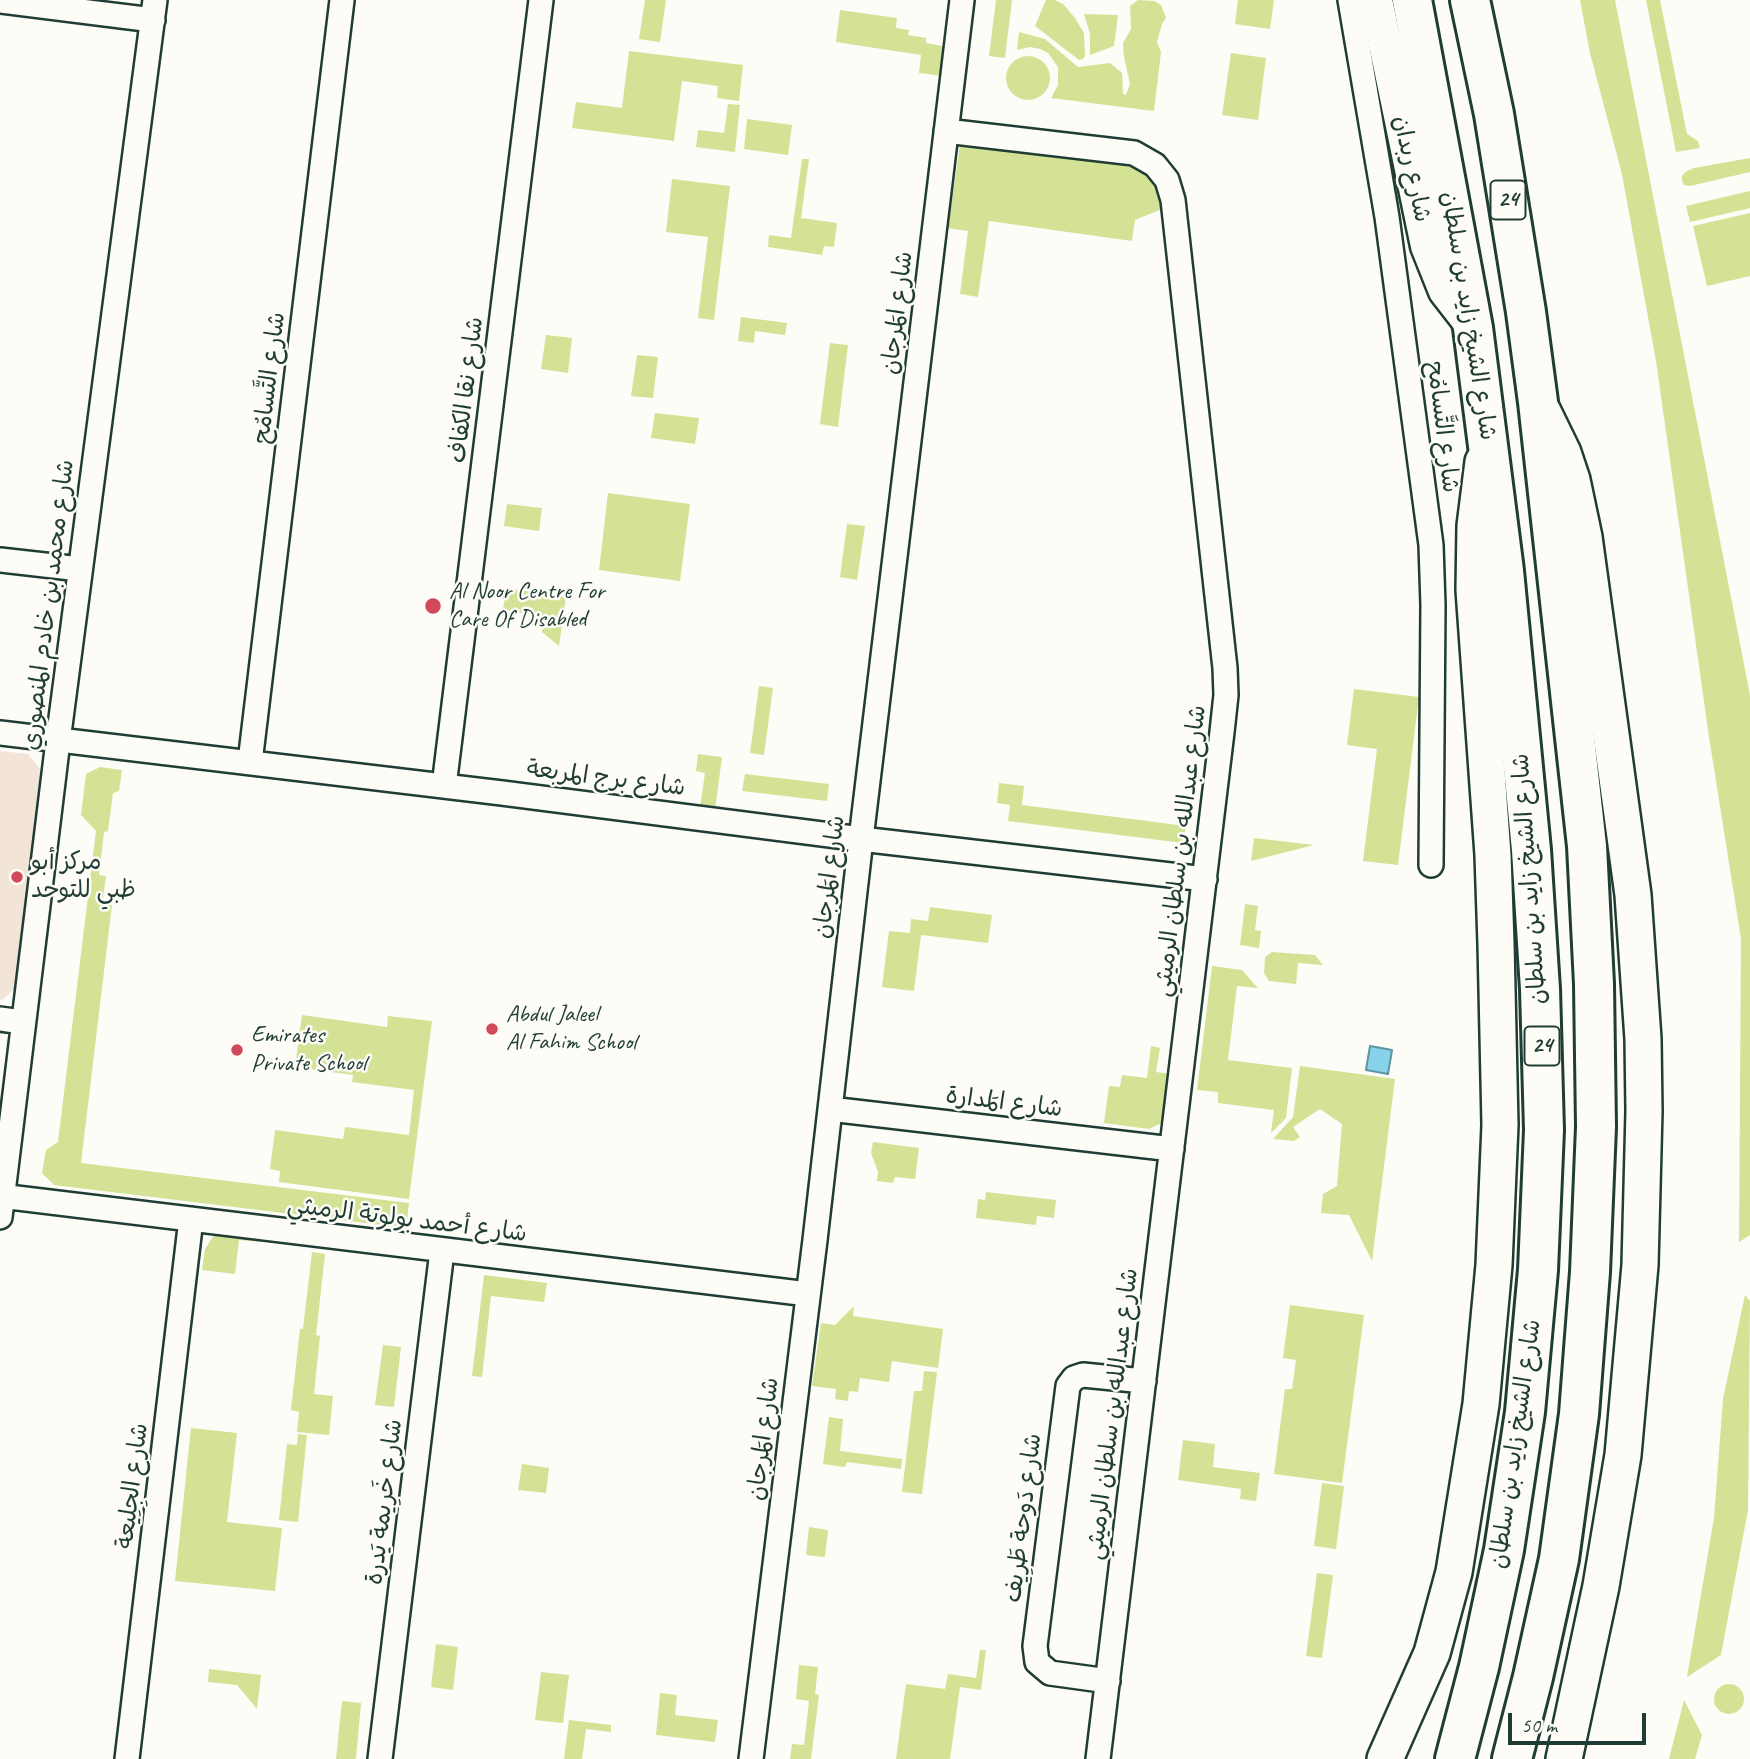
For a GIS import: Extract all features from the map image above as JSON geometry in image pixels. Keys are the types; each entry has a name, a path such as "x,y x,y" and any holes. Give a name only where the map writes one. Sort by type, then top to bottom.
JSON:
{"highway":[{"name":"شارع الشيخ زايد بن سلطان","path":"1412,0 1473,328 1504,571 1531,850 1540,989 1544,1130 1538,1270 1525,1412 1504,1550 1479,1667 1455,1759"},
{"name":"24","path":"1470,0 1494,114 1538,402 1587,846 1594,984 1596,1127 1590,1272 1579,1414 1559,1559 1512,1759"}],"main road":[{"name":"شارع ربدان","path":"1376,0 1426,246 1446,291 1473,328"},
{"path":"1538,402 1566,462 1580,509 1633,895 1643,1063 1643,1188 1630,1398 1608,1548 1564,1759"},
{"path":"1402,1759 1456,1561 1481,1404 1494,1265 1500,1125 1496,944 1474,590 1475,526 1487,434"},
{"path":"1385,1759 1432,1653"}],"street":[{"name":"شارع التَّسامُح","path":"250,762 342,0"},
{"name":"شارع نقا الكفاف","path":"444,786 541,0"},
{"name":"شارع المَرجان","path":"751,1759 962,0"},
{"name":"شارع التَّسامُح","path":"1350,0 1387,218 1431,545 1431,865"},
{"path":"0,1 154,10"},
{"name":"شارع محمد بن خادم المنصوري","path":"1,1203 11,1020 58,741 154,10"},
{"name":"شارع عبدالله بن سلطان الرميثي","path":"946,131 1134,153 1154,165 1171,190 1226,674 1224,715 1205,880 1098,1759"},
{"path":"0,560 80,569"},
{"name":"شارع برج المربعة","path":"0,733 1205,880"},
{"name":"شارع المَدارة","path":"830,1109 1172,1149"},
{"name":"شارع أحمد بولوتة الرميثي","path":"1,1203 191,1219 808,1294"},
{"name":"شارع الجِلِيعة","path":"127,1759 191,1219"},
{"name":"شارع خَرِيمة يَدرة","path":"380,1759 442,1251"},
{"name":"شارع دَوحة طَرِيف","path":"1108,1681 1050,1673 1037,1662 1035,1646 1068,1386 1074,1378 1083,1375 1144,1381"}],"shaded area":[{"name":"مركز أبو ظبي للتوحد","path":"0,751 28,754 46,776 21,984 2,1000 0,999"}],"green space":[{"path":"645,0 666,0 660,42 639,39"},
{"path":"996,0 1012,0 1005,58 989,56"},
{"path":"1046,0 1063,4 1075,18 1084,33 1083,59 1079,60 1035,26"},
{"path":"1138,0 1154,1 1161,5 1166,18 1157,42 1161,52 1154,111 1051,98 1058,85 1058,67 1048,53 1040,49 1030,47 1017,50 1019,32 1045,39 1078,67 1110,63 1122,73 1123,94 1126,95 1130,84 1123,43 1131,29 1130,6"},
{"path":"1238,0 1274,0 1270,29 1235,24"},
{"path":"1580,0 1615,0 1750,695 1750,1235 1739,1242 1741,939 1709,737 1656,361 1622,174 1590,53"},
{"path":"1646,0 1660,0 1687,134 1698,141 1700,148 1676,152"},
{"path":"840,10 897,18 896,28 909,30 908,35 926,38 926,43 947,47 942,76 919,73 921,55 836,42"},
{"path":"1084,14 1118,15 1114,46 1090,55 1090,34"},
{"path":"629,51 743,65 739,101 717,98 718,86 682,81 674,141 572,128 576,102 622,108"},
{"path":"1231,53 1266,58 1258,120 1222,115"},
{"path":"1028,56 1037,57 1044,62 1049,69 1049,87 1044,94 1037,99 1028,100 1019,99 1012,94 1007,87 1006,78 1007,69 1012,62 1019,57"},
{"path":"728,104 740,105 735,152 696,147 698,130 724,133"},
{"path":"747,119 792,125 788,155 744,149"},
{"path":"982,139 1145,161 1172,205 1135,220 1132,241 989,221 978,297 960,294 968,231 948,228 960,145"},
{"path":"1750,158 1750,172 1690,186 1684,185 1682,181 1685,172 1694,168"},
{"path":"802,159 809,159 801,218 837,223 834,247 824,246 822,255 768,247 769,235 791,238"},
{"path":"672,179 730,186 714,320 698,318 708,237 666,232"},
{"path":"1750,191 1750,208 1690,222 1686,206"},
{"path":"1750,213 1750,276 1707,286 1693,226"},
{"path":"741,317 787,323 785,335 755,331 754,343 738,341"},
{"path":"546,335 572,338 568,373 541,369"},
{"path":"830,343 848,345 838,427 820,424"},
{"path":"637,355 658,357 653,398 631,396"},
{"path":"655,413 699,418 695,444 651,438"},
{"path":"608,493 690,504 680,581 599,570"},
{"path":"507,504 542,508 539,531 504,526"},
{"path":"847,524 865,526 857,580 840,577"},
{"path":"506,588 566,597 559,646 542,632 544,616 503,610"},
{"path":"759,686 773,688 764,755 750,753"},
{"path":"1354,689 1419,697 1398,865 1363,861 1377,749 1347,745"},
{"path":"698,754 722,757 715,810 700,807 705,773 696,771"},
{"path":"100,767 122,770 119,791 113,793 108,831 104,832 99,875 106,876 102,904 112,905 81,1163 409,1203 406,1228 54,1185 42,1173 46,1150 58,1142 96,831 81,815 86,774"},
{"path":"745,774 829,784 827,801 742,791"},
{"path":"999,783 1024,786 1022,805 1186,826 1183,843 1008,821 1010,805 997,803"},
{"path":"1254,838 1314,845 1251,861"},
{"path":"1245,904 1258,906 1255,930 1261,931 1259,948 1240,945"},
{"path":"930,907 992,915 988,943 921,935 914,991 882,987 889,931 910,933 911,919 928,921"},
{"path":"1272,952 1315,955 1323,965 1298,963 1296,984 1269,981 1264,973 1265,957"},
{"path":"1212,966 1242,970 1258,988 1237,986 1228,1060 1292,1068 1286,1118 1271,1133 1274,1110 1218,1103 1218,1092 1197,1090"},
{"path":"302,1015 387,1027 388,1016 432,1021 409,1199 279,1182 280,1171 270,1169 275,1130 343,1139 345,1127 409,1135 414,1090 352,1082 353,1075 295,1067"},
{"path":"1151,1046 1160,1048 1156,1072 1178,1075 1166,1121 1149,1129 1104,1123 1109,1086 1120,1087 1122,1075 1147,1078"},
{"path":"1300,1066 1395,1079 1372,1261 1349,1215 1321,1213 1323,1194 1337,1186 1342,1124 1320,1109 1293,1127 1300,1137 1294,1141 1273,1139 1293,1117"},
{"path":"873,1142 919,1148 915,1179 895,1177 893,1183 877,1181 878,1172 871,1153"},
{"path":"986,1192 1056,1200 1054,1218 1037,1216 1036,1225 976,1218 978,1199 985,1200"},
{"path":"221,1230 263,1235 263,1242 239,1240 235,1274 202,1270 205,1249 214,1235"},
{"path":"312,1252 325,1254 316,1335 320,1336 314,1394 333,1396 329,1435 297,1432 299,1412 291,1410"},
{"path":"484,1275 547,1283 544,1302 491,1296 482,1377 472,1376"},
{"path":"1745,1295 1750,1301 1748,1510 1721,1655 1687,1677 1714,1518 1723,1399"},
{"path":"1290,1305 1364,1315 1342,1483 1274,1474 1285,1389 1292,1389 1296,1360 1283,1358"},
{"path":"854,1306 853,1316 943,1329 938,1368 892,1361 889,1382 860,1378 858,1392 849,1391 848,1401 835,1399 836,1389 812,1386 821,1323 835,1325"},
{"path":"383,1345 401,1347 394,1407 375,1405"},
{"path":"924,1371 937,1372 922,1494 902,1492 914,1391 922,1391"},
{"path":"829,1417 843,1419 840,1451 902,1459 901,1469 847,1462 845,1467 823,1464"},
{"path":"191,1428 237,1433 227,1522 282,1528 275,1591 175,1581"},
{"path":"298,1434 307,1435 298,1522 279,1520 287,1444 297,1445"},
{"path":"1183,1440 1215,1444 1213,1467 1260,1473 1256,1501 1240,1499 1241,1489 1178,1480"},
{"path":"522,1464 549,1468 546,1493 518,1490"},
{"path":"1322,1483 1344,1486 1336,1549 1314,1546"},
{"path":"809,1527 828,1530 825,1557 806,1555"},
{"path":"1317,1573 1333,1575 1322,1658 1306,1656"},
{"path":"436,1644 458,1647 453,1690 431,1687"},
{"path":"980,1650 986,1650 981,1690 960,1687 950,1759 896,1759 906,1684 945,1689 948,1674 976,1678"},
{"path":"799,1665 818,1667 815,1694 819,1695 811,1759 790,1759 792,1744 804,1745 809,1701 796,1699"},
{"path":"209,1669 261,1675 257,1709 237,1685 208,1682"},
{"path":"541,1672 569,1675 563,1723 535,1720"},
{"path":"1729,1684 1735,1685 1743,1693 1743,1705 1735,1713 1729,1714 1723,1713 1715,1705 1714,1699 1715,1693 1723,1685"},
{"path":"660,1693 677,1695 675,1715 718,1720 715,1742 656,1735"},
{"path":"1684,1700 1702,1735 1695,1759 1669,1759"},
{"path":"342,1701 361,1703 356,1759 336,1759"},
{"path":"569,1720 611,1725 611,1732 586,1729 582,1759 564,1759"}],"water":[{"path":"1370,1046 1392,1050 1388,1074 1366,1070"}],"place":[{"name":"Al Noor Centre For Care Of Disabled","path":"433,606"},
{"name":"مركز أبو ظبي للتوحد","path":"17,877"},
{"name":"Abdul Jaleel Al Fahim School","path":"492,1029"},
{"name":"Emirates Private School","path":"237,1050"}]}
